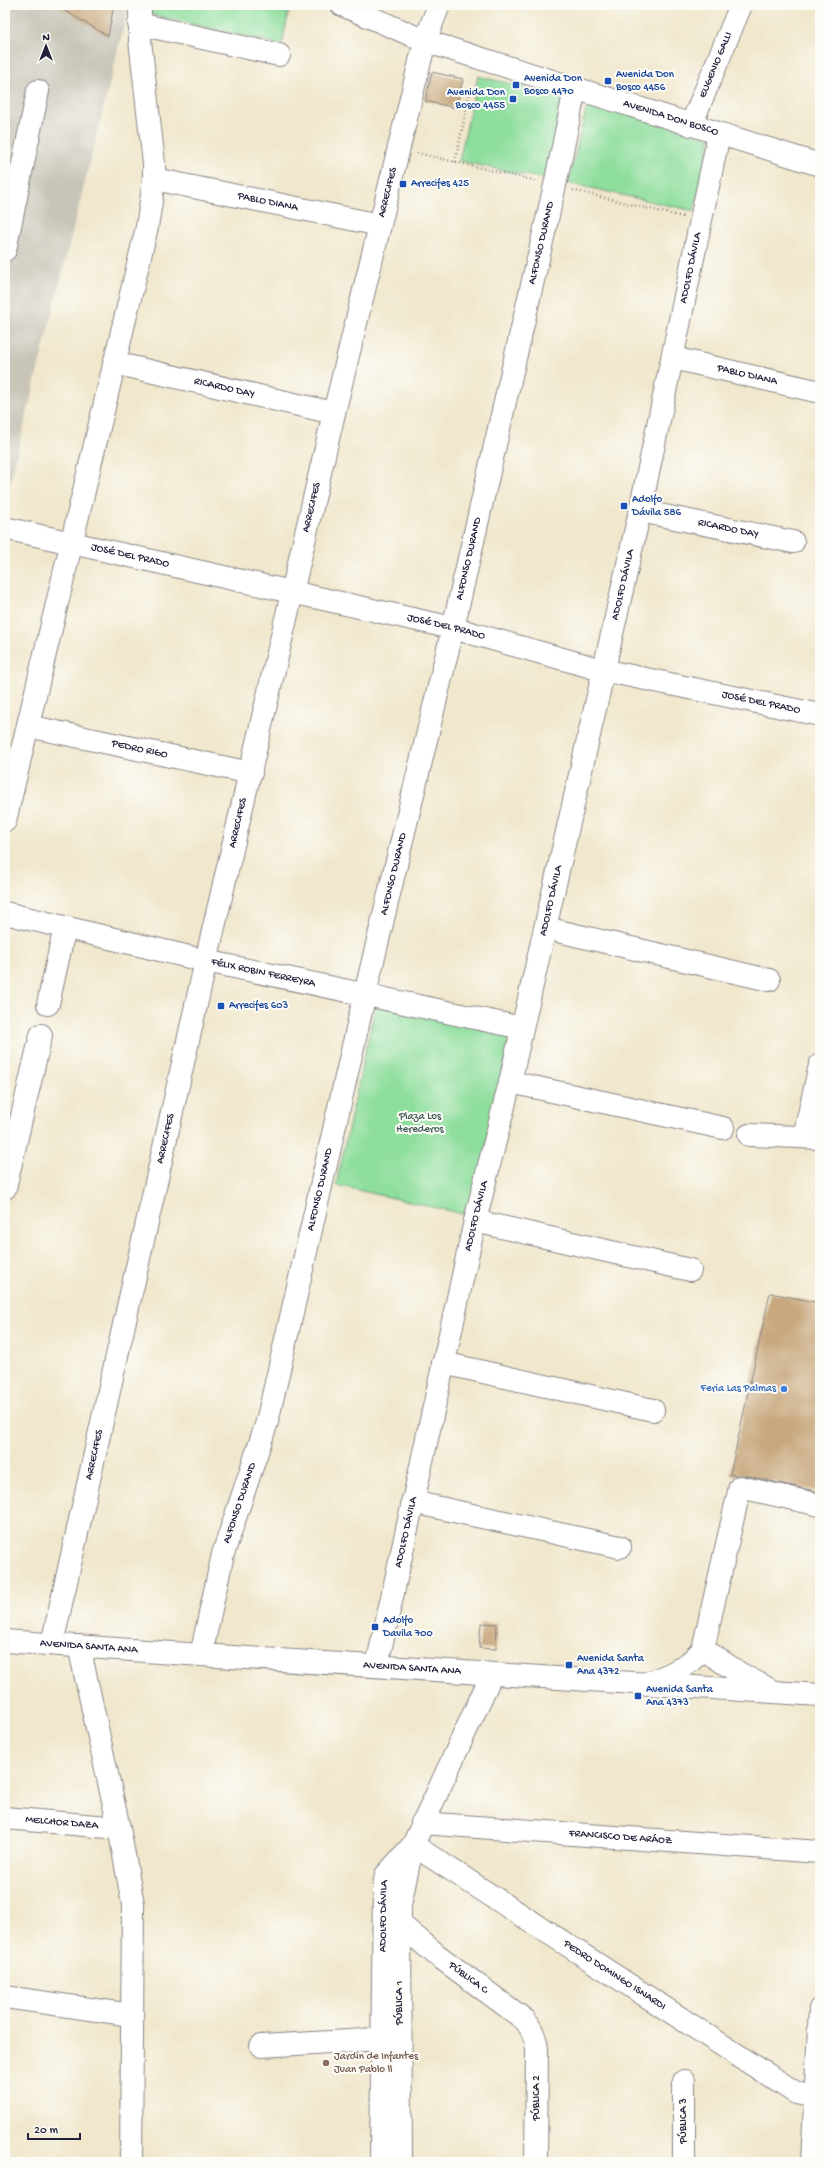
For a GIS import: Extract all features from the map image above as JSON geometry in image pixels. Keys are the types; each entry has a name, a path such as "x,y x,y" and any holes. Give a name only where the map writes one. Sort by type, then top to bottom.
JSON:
{"street":[{"name":"AVENIDA DON BOSCO","path":"342,5 425,40 575,89 820,165"},
{"name":"ARRECIFES","path":"52,1644 206,961 334,413 425,40 439,5"},
{"name":"EUGENIO GALLI","path":"691,125 741,5"},
{"path":"5,821 147,227 154,180 140,14 279,55"},
{"name":"ALFONSO DURAND","path":"201,1656 223,1554 267,1422 365,994 555,185 575,89"},
{"path":"5,250 38,91"},
{"name":"ADOLFO DÁVILA","path":"376,1665 475,1221 510,1082 602,670 640,511 720,134"},
{"name":"PABLO DIANA","path":"154,180 380,225"},
{"name":"PABLO DIANA","path":"673,358 820,392"},
{"name":"RICARDO DAY","path":"114,363 334,413"},
{"name":"RICARDO DAY","path":"640,511 793,542"},
{"name":"JOSÉ DEL PRADO","path":"9,529 452,628 602,670 820,715"},
{"name":"PEDRO RIGO","path":"28,726 251,773"},
{"name":"FÉLIX ROBIN FERREYRA","path":"5,913 206,961 522,1028"},
{"path":"48,1004 65,927"},
{"path":"545,928 769,980"},
{"path":"5,1188 41,1035"},
{"path":"749,1135 812,1138 820,1065"},
{"path":"510,1082 723,1128"},
{"path":"475,1221 690,1270"},
{"path":"444,1363 653,1410"},
{"path":"643,1684 679,1671 692,1662 703,1650 740,1487 820,1505"},
{"path":"412,1502 620,1547"},
{"name":"AVENIDA SANTA ANA","path":"5,1641 201,1656 376,1665 820,1695"},
{"path":"79,1646 119,1828 133,1904 131,2162"},
{"path":"703,1650 739,1673 774,1692"},
{"name":"ADOLFO DÁVILA","path":"381,2162 384,1886 386,1875 413,1845 492,1674"},
{"name":"MELCHOR DAZA","path":"5,1818 119,1828"},
{"name":"FRANCISCO DE ARÁOZ","path":"422,1823 820,1852"},
{"name":"PÚBLICA 1","path":"401,2162 400,1905 413,1845"},
{"name":"PEDRO DOMINGO ISNARDI","path":"413,1845 796,2093 818,2097"},
{"name":"PÚBLICA C","path":"400,1924 437,1955 525,2020 534,2035"},
{"path":"5,1997 132,2015"},
{"path":"812,2162 818,2097 820,2009"},
{"name":"PÚBLICA 2","path":"534,2035 537,2049 536,2162"},
{"path":"261,2046 383,2039"},
{"name":"PÚBLICA 3","path":"684,2081 684,2162"}],"path":[{"path":"455,162 472,84"},
{"path":"399,148 701,222"}],"shaded area":[{"path":"5,5 129,5 5,502"}],"green space":[{"path":"146,5 290,5 282,45 148,14"},
{"path":"478,76 565,97 545,179 459,161"},
{"path":"588,102 711,138 694,211 568,183"},
{"name":"Plaza Los Herederos","path":"376,1003 510,1036 471,1216 336,1185"}],"building":[{"path":"55,5 114,5 108,36"},
{"path":"432,72 463,79 456,108 425,101"},
{"name":"Feria Las Palmas","path":"770,1293 820,1303 820,1492 743,1475 730,1475"},
{"path":"481,1623 497,1624 496,1649 479,1648"}],"place":[{"name":"Avenida Don Bosco 4456","path":"608,81"},
{"name":"Avenida Don Bosco 4470","path":"516,85"},
{"name":"Avenida Don Bosco 4455","path":"513,99"},
{"name":"Arrecifes 425","path":"403,184"},
{"name":"Adolfo Dávila 586","path":"624,506"},
{"name":"Arrecifes 603","path":"221,1006"},
{"name":"Feria Las Palmas","path":"784,1389"},
{"name":"Adolfo Davila 700","path":"375,1627"},
{"name":"Avenida Santa Ana 4372","path":"569,1665"},
{"name":"Avenida Santa Ana 4373","path":"638,1696"},
{"name":"Jardín de Infantes Juan Pablo ll","path":"326,2063"}]}
